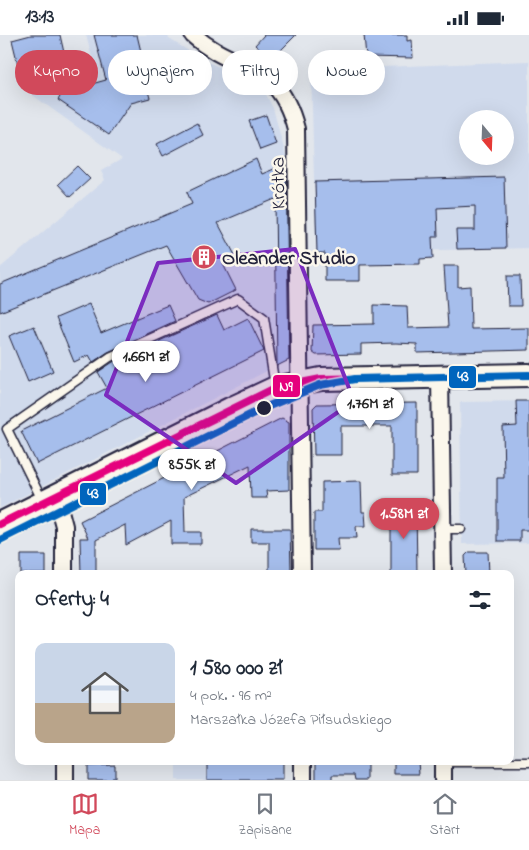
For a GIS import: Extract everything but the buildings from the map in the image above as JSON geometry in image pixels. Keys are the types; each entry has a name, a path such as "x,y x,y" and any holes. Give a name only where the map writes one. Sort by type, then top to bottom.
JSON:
{"main road":[{"path":"3,519 49,499 275,388 321,379 529,375"}],"street":[{"name":"Krótka","path":"194,35 206,45 266,76 284,97 293,117 298,140 302,570"},
{"path":"440,377 442,570"},
{"path":"49,499 64,526 64,570"},
{"path":"65,765 65,780"},
{"path":"303,765 303,780"},
{"path":"443,765 443,780"}],"lane":[{"path":"49,499 7,429 110,357 238,299 264,318 275,388"},
{"path":"442,529 461,529"},
{"path":"514,762 529,762"}],"highlighted area":[{"path":"295,249 354,401 236,483 106,395 158,263"}],"shaded area":[{"path":"86,35 168,35 169,39 187,50 108,50 108,95 212,95 212,64 222,68 222,95 266,95 273,108 288,164 290,359 0,508 0,268 105,180 101,171 122,159 32,95 98,95 98,50 90,50"},
{"path":"529,61 529,248 316,253 312,95 385,95 385,67"},
{"path":"529,401 529,543 462,544 460,402"},
{"path":"176,765 251,765 251,780 176,780"}],"transit line":[{"name":"43","path":"0,540 264,408 320,385 355,379 529,375"},
{"name":"N9","path":"0,524 275,388 321,379 529,375"}],"place":[{"name":"Oleander Studio","path":"204,257"}]}
